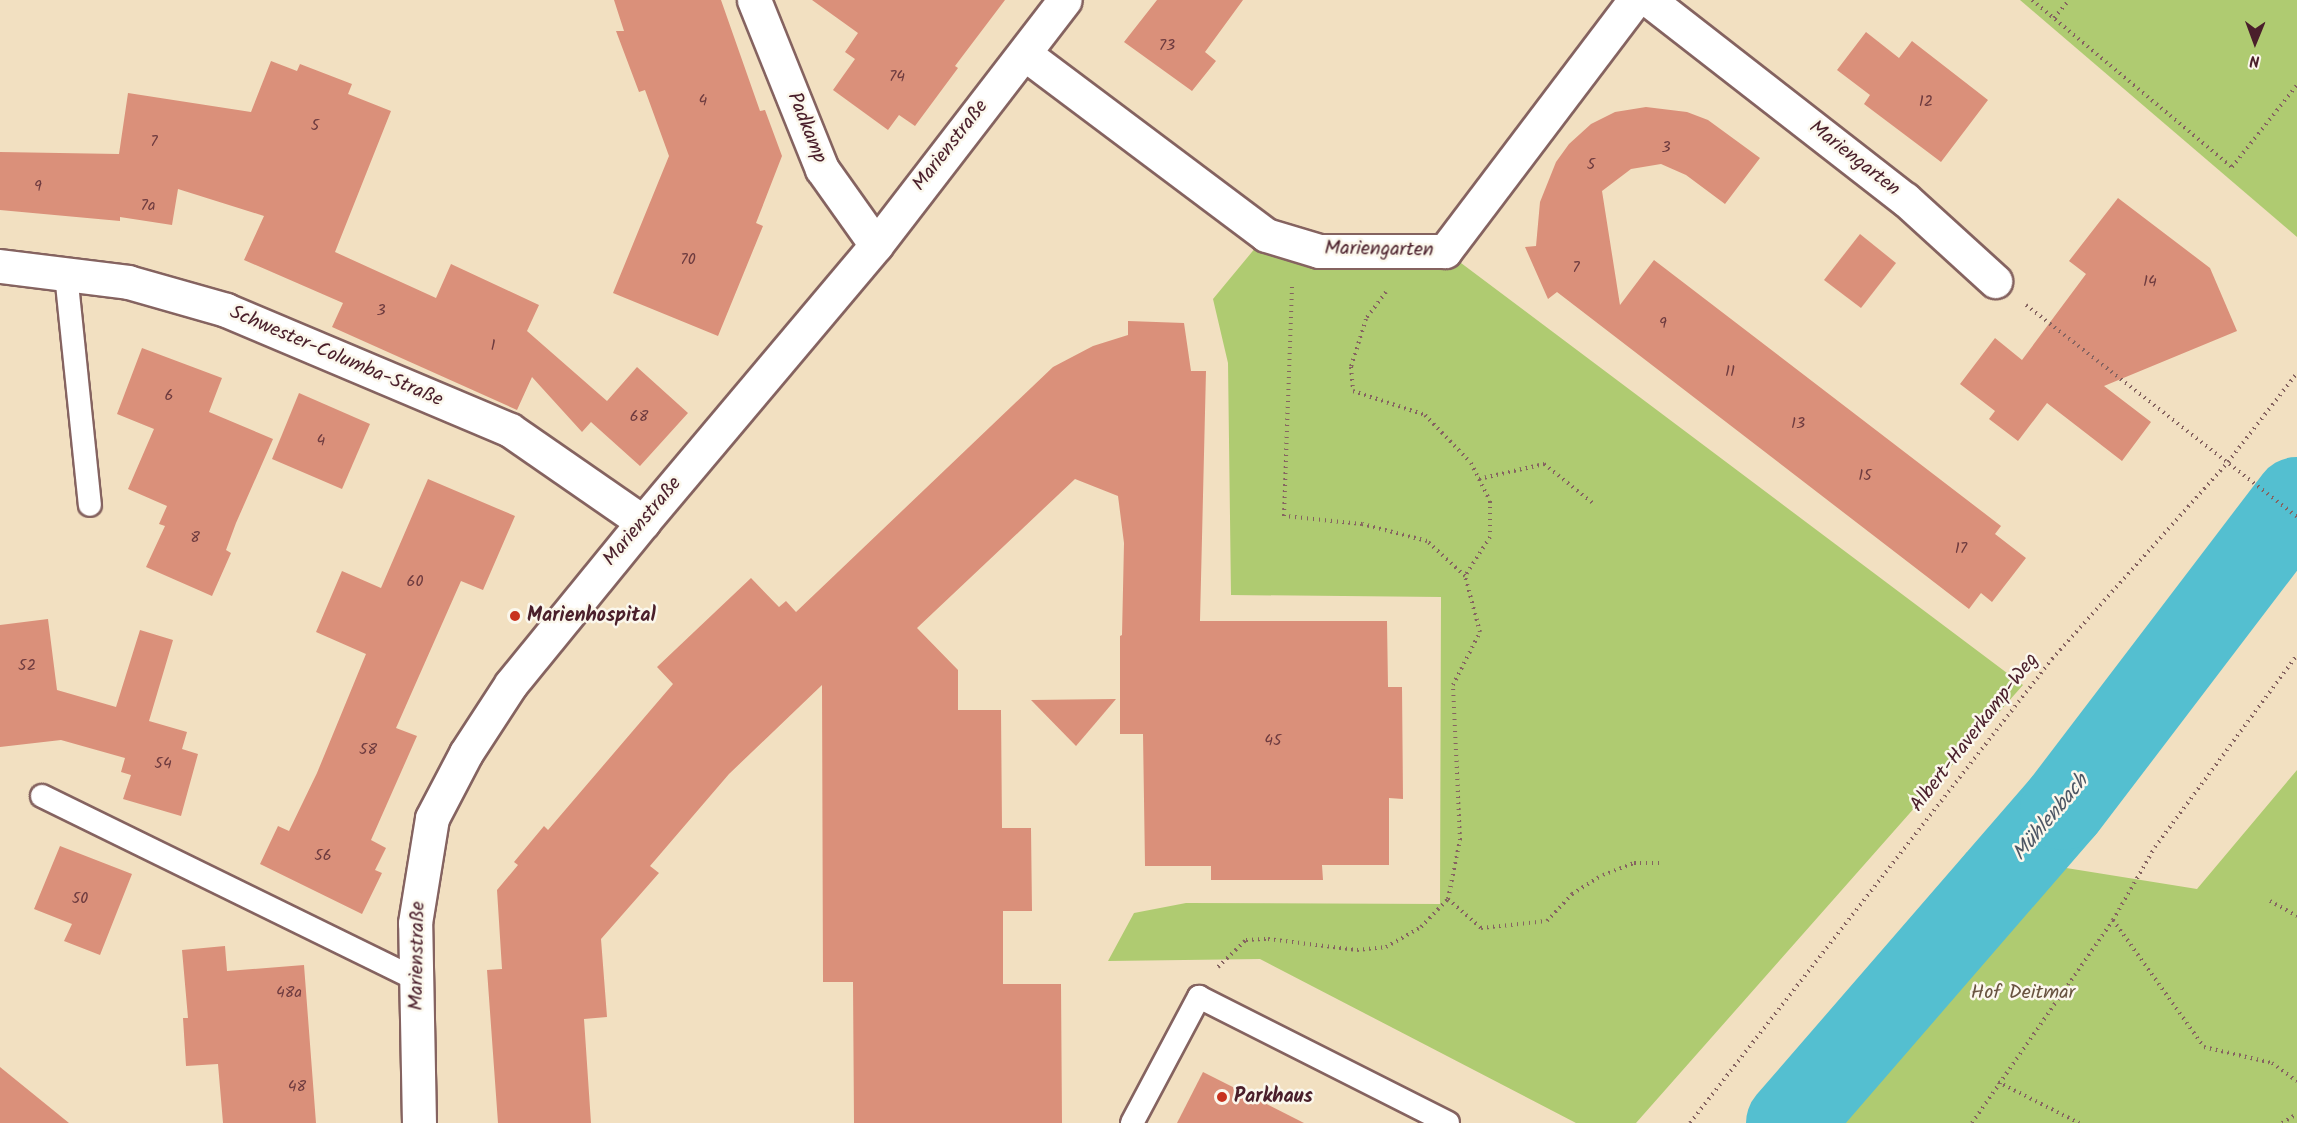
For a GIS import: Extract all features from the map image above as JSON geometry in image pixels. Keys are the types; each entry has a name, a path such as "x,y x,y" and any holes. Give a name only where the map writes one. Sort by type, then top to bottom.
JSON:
{"street":[{"name":"Padkamp","path":"754,0 822,170 876,245"},
{"name":"Marienstraße","path":"419,1123 415,923 432,818 466,753 512,684 643,522 876,245 1065,0"},
{"name":"Mariengarten","path":"1025,54 1266,235 1319,251 1445,251 1635,0"},
{"name":"Mariengarten","path":"1649,0 1905,199 1995,281"},
{"name":"Schwester-Columba-Straße","path":"0,266 128,282 226,310 510,430 643,522"}],"lane":[{"path":"66,274 90,505"},
{"path":"42,796 416,980"},
{"path":"1132,1123 1199,997 1448,1123"}],"path":[{"path":"2032,0 2232,167 2297,85"},
{"path":"2054,18 2069,0"},
{"path":"1199,997 1224,959 1245,940 1268,939 1357,950 1386,946 1420,927 1448,899 1460,840 1453,685 1480,632 1465,576 1427,541 1362,524 1284,516 1293,243"},
{"path":"1418,251 1366,319 1351,367 1353,391 1425,415 1471,463 1490,501 1490,537 1465,576"},
{"path":"1995,281 2297,517"},
{"name":"Albert-Haverkamp-Weg","path":"1690,1123 2052,659 2228,462 2297,373"},
{"path":"1479,479 1544,464 1594,504"},
{"path":"1972,1123 1998,1082 2113,920 2155,847 2297,655"},
{"path":"1448,899 1481,928 1547,921 1572,894 1603,875 1634,863 1663,863"},
{"path":"2270,901 2297,916"},
{"path":"2113,920 2204,1047 2272,1062 2297,1081"},
{"path":"1998,1082 2079,1123"},
{"path":"2282,1123 2297,1114"}],"green space":[{"path":"2020,0 2297,0 2297,237"},
{"path":"1266,235 1445,251 2023,685 1636,1123 1576,1123 1260,959 1108,961 1134,913 1186,903 1440,904 1441,597 1231,595 1228,363 1213,299"},
{"name":"Hof Deitmar","path":"2297,770 2297,1123 1755,1123 1967,852 2197,889"}],"building":[{"path":"614,0 721,0 760,111 765,110 782,156 756,223 763,226 718,336 613,293 669,156 645,90 639,92 616,31 624,31"},
{"path":"812,0 1005,0 955,66 958,68 915,126 899,115 888,130 833,90 855,59 845,52 858,33"},
{"path":"1157,0 1243,0 1205,52 1216,61 1192,91 1124,42"},
{"path":"1866,32 1899,58 1912,41 1988,100 1941,162 1864,104 1870,95 1837,70"},
{"path":"271,61 297,71 300,64 352,84 348,94 391,111 335,252 436,298 451,264 539,305 527,331 607,401 637,367 688,413 640,466 591,422 582,432 532,377 517,410 332,327 343,303 244,260 264,216 178,189 172,225 120,217 120,221 0,210 0,152 119,154 128,93 251,112"},
{"path":"1646,107 1687,112 1708,120 1760,158 1725,204 1686,175 1661,164 1631,169 1602,191 1620,305 1654,260 2001,526 1995,534 2026,558 1992,602 1981,593 1969,609 1557,292 1548,299 1525,247 1536,246 1540,202 1556,162 1569,144 1591,124 1615,112"},
{"path":"2118,198 2210,268 2237,331 2104,386 2151,422 2122,461 2047,403 2018,441 1989,419 1995,411 1960,384 1995,338 2022,360 2086,274 2069,261"},
{"path":"1860,234 1896,263 1861,308 1824,280"},
{"path":"1128,321 1184,323 1191,371 1206,371 1200,621 1387,621 1388,687 1402,687 1403,799 1389,798 1389,865 1322,865 1323,880 1211,880 1211,866 1145,866 1143,734 1120,734 1120,636 1122,635 1124,543 1118,496 1075,479 917,628 958,670 958,710 1001,710 1002,828 1031,828 1032,911 1003,911 1003,984 1061,984 1062,1123 854,1123 853,982 823,982 822,685 729,774 650,866 659,873 601,939 607,1017 584,1019 591,1123 498,1123 487,970 502,969 497,890 518,865 514,862 544,826 548,830 673,684 657,667 751,578 779,607 786,601 796,612 1053,367 1093,346 1128,335"},
{"path":"142,348 222,378 209,412 273,439 236,523 226,550 231,553 212,596 146,567 165,526 159,524 167,506 128,489 154,429 117,414"},
{"path":"299,393 370,424 342,489 272,459"},
{"path":"428,479 515,516 483,590 461,581 396,728 417,736 371,840 386,848 375,870 382,873 362,914 260,864 278,826 289,831 317,773 366,654 316,632 342,571 381,588"},
{"path":"48,619 57,690 116,707 140,630 173,640 149,721 187,732 182,749 198,754 181,816 123,799 131,775 121,772 125,758 61,740 0,747 0,625"},
{"path":"1116,699 1076,746 1031,700"},
{"path":"60,846 132,874 100,955 64,941 72,924 34,909"},
{"path":"225,946 227,971 304,965 316,1123 223,1123 218,1064 186,1066 183,1018 188,1018 182,950"},
{"path":"0,1067 69,1123 0,1123"},
{"name":"Parkhaus","path":"1203,1072 1304,1123 1177,1123"}],"waterway":[{"name":"Mühlenbach","path":"1789,1123 2063,807 2297,500"}],"place":[{"name":"Marienhospital","path":"515,616"},
{"name":"Parkhaus","path":"1222,1097"}]}
